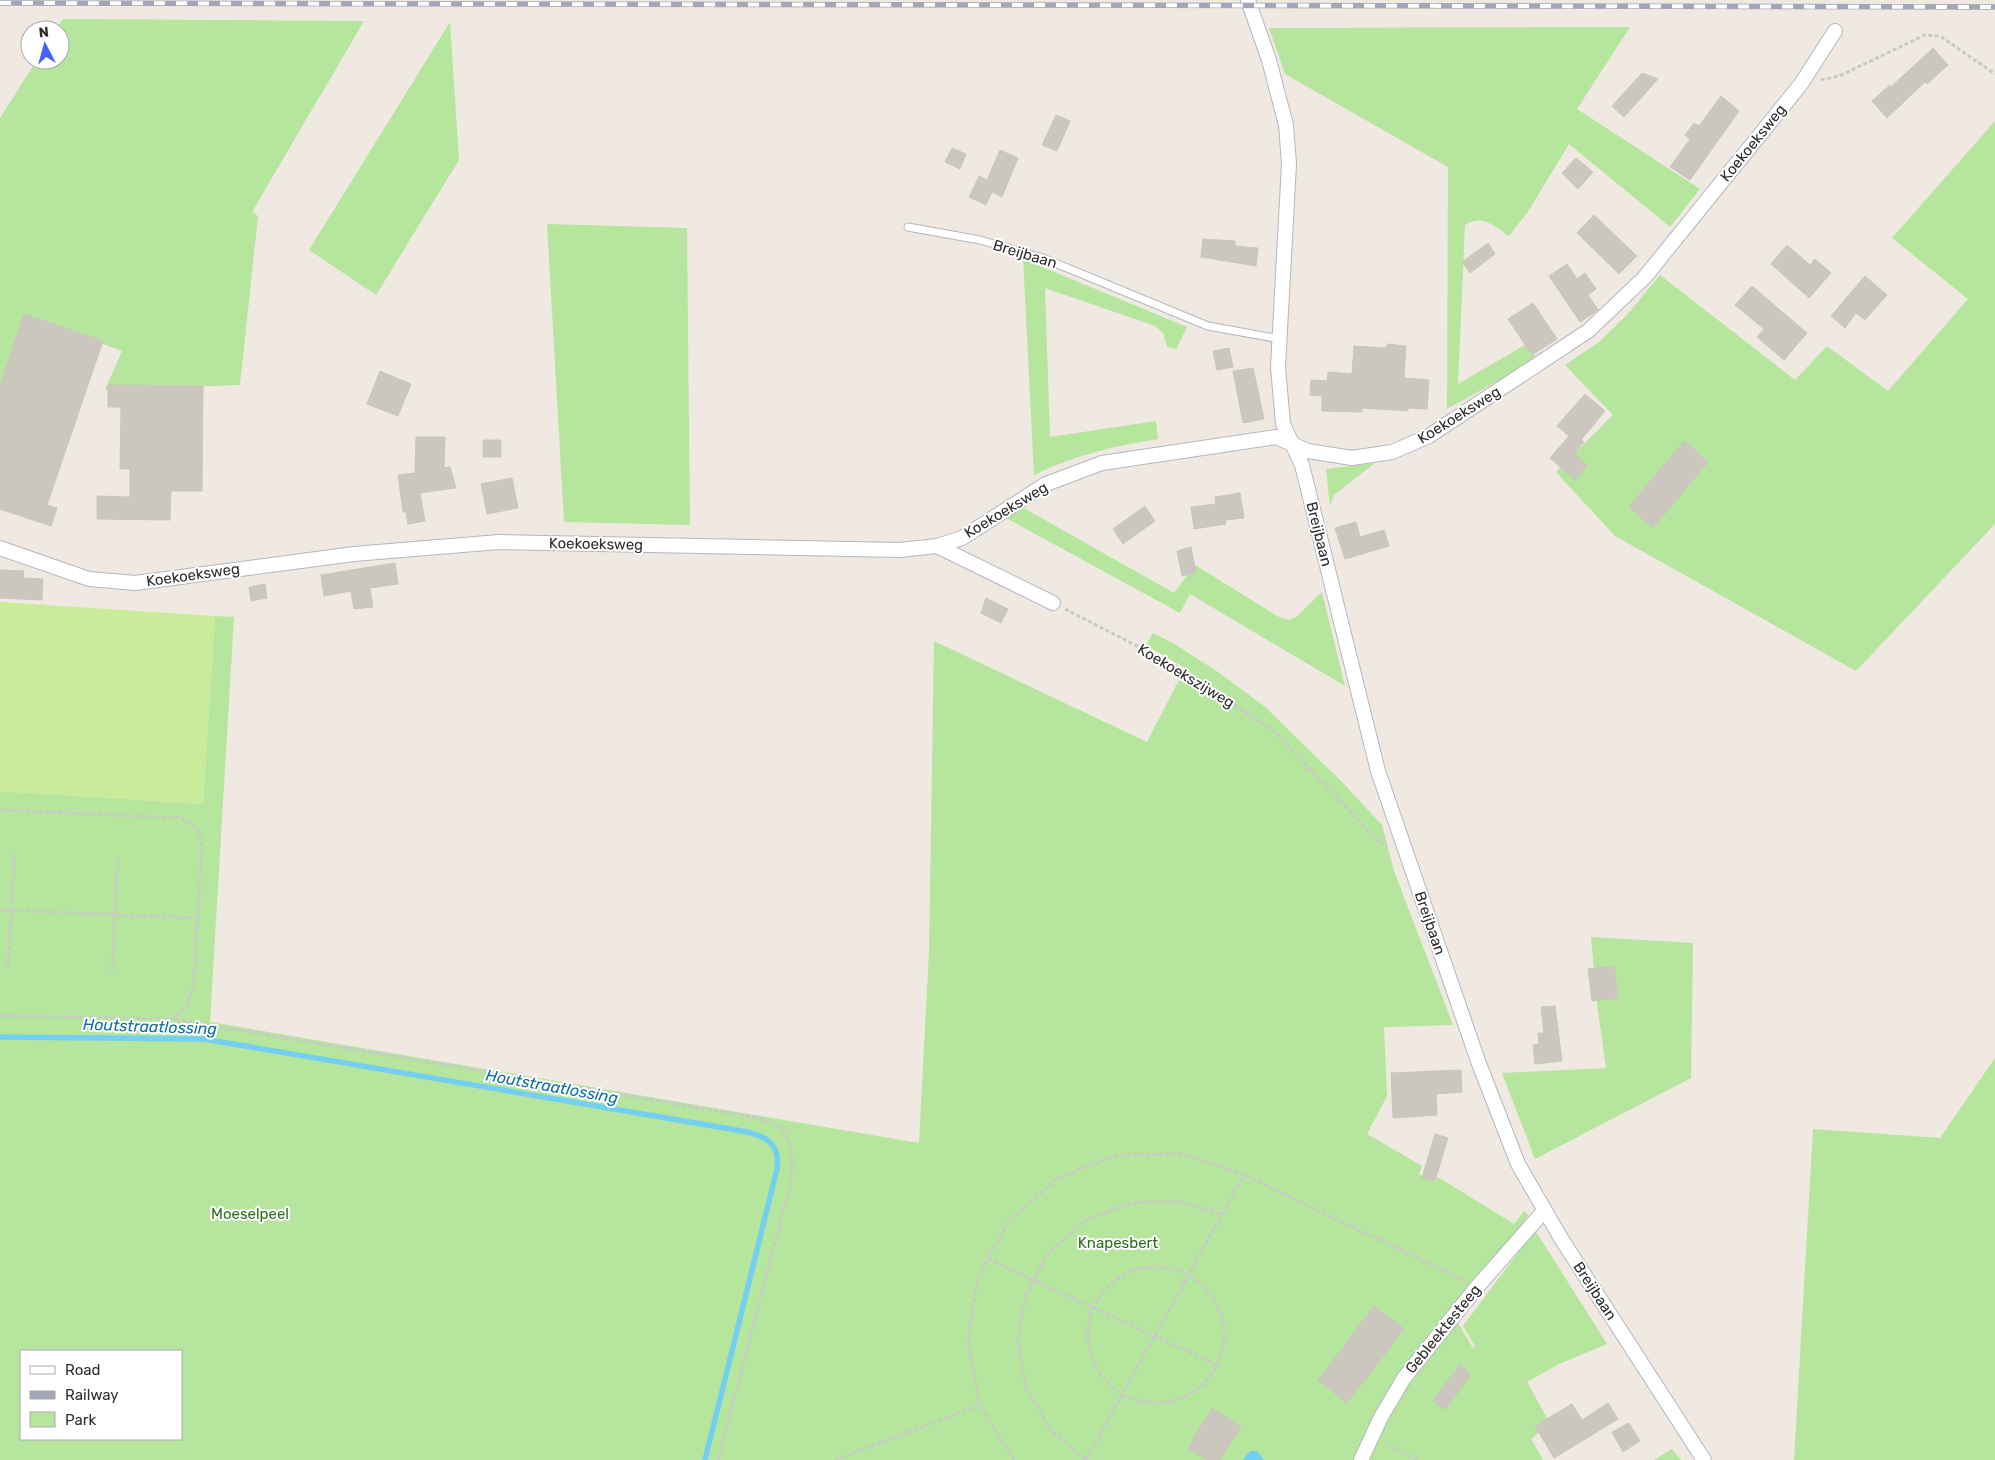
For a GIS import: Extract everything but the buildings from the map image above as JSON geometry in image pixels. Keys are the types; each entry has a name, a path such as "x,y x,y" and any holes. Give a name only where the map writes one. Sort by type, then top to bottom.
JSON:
{"street":[{"name":"Breijbaan","path":"1248,0 1269,60 1286,124 1289,164 1278,367 1283,424 1302,465 1378,771 1478,1061 1518,1164 1544,1211 1704,1460"},
{"name":"Koekoeksweg","path":"0,548 89,579 135,583 354,554 499,542 900,550 937,546 962,538 1046,484 1102,463 1276,437 1308,452 1352,458 1392,452 1430,436 1588,332 1644,278 1801,84 1835,31"},
{"path":"937,546 1053,603"},
{"name":"Gebleektesteeg","path":"1361,1460 1404,1378 1477,1287 1544,1211"}],"lane":[{"name":"Breijbaan","path":"908,226 971,238 1044,258 1208,326 1280,339"}],"path":[{"path":"1801,84 1839,76 1925,35 1940,36 1995,74"},
{"name":"Koekoekszijweg","path":"1053,603 1178,667 1274,731 1380,842 1402,845"},
{"path":"0,810 180,818 194,826 202,841 194,983 186,1007 173,1019"},
{"path":"8,969 15,852"},
{"path":"112,973 118,857"},
{"path":"0,910 198,918"},
{"path":"0,1016 173,1019 743,1115 777,1125 791,1142 793,1164 790,1186 718,1460"},
{"path":"1014,1460 980,1405 968,1341 978,1278 988,1259 1009,1221 1058,1178 1118,1156 1183,1154 1244,1175 1477,1287"},
{"path":"1222,1214 1176,1201 1129,1203 1085,1221 1049,1252 1026,1294 1018,1341 1026,1388 1050,1429 1086,1460 1244,1175"},
{"path":"988,1259 1217,1365"},
{"path":"1148,1268 1169,1269 1188,1276 1208,1291 1220,1311 1224,1334 1217,1365 1209,1379 1191,1394 1169,1402 1145,1403 1123,1395 1106,1382 1094,1364 1088,1344 1089,1322 1094,1308 1110,1285 1127,1274 1148,1268"},
{"path":"835,1460 980,1405"},
{"path":"1372,1438 1418,1460"}],"green space":[{"path":"63,19 364,21 252,212 258,216 240,385 105,390 122,351 26,315 0,388 0,118 31,70 70,70 70,20"},
{"path":"450,22 459,160 376,295 309,250"},
{"path":"1630,27 1577,109 1700,189 1670,227 1569,144 1529,210 1509,236 1493,225 1483,221 1471,222 1465,225 1458,384 1527,344 1535,357 1505,377 1447,409 1448,167 1285,74 1269,28"},
{"path":"1995,121 1995,524 1856,671 1615,536 1556,472 1613,415 1565,365 1599,342 1627,315 1660,275 1795,380 1827,346 1888,391 1968,299 1892,238"},
{"path":"547,224 687,228 690,525 564,522"},
{"path":"1023,259 1187,327 1176,349 1167,347 1163,333 1155,326 1045,288 1050,437 1156,421 1158,439 1094,452 1034,475"},
{"path":"1375,463 1334,495 1330,506 1326,469"},
{"path":"1022,507 1174,593 1195,565 1279,617 1290,620 1296,617 1322,592 1345,686 1190,594 1180,613 1006,518"},
{"path":"0,602 215,616 203,804 0,791"},
{"path":"215,616 234,617 210,1022 919,1143 929,951 934,641 1147,742 1185,668 1146,645 1153,633 1173,643 1218,672 1264,706 1342,782 1382,825 1394,871 1453,1025 1384,1027 1387,1096 1367,1134 1422,1166 1419,1174 1435,1182 1438,1177 1514,1224 1524,1211 1528,1215 1523,1226 1452,1313 1473,1348 1475,1346 1463,1326 1535,1230 1607,1344 1559,1364 1527,1382 1550,1423 1531,1439 1543,1460 0,1460 0,791 203,804"},
{"path":"1591,937 1693,943 1691,1078 1535,1159 1502,1073 1606,1068 1597,1004"},
{"path":"1995,1058 1995,1460 1794,1460 1813,1129 1940,1138"},
{"path":"1672,1449 1681,1460 1654,1460"}],"water":[{"path":"1250,1451 1257,1451 1264,1460 1243,1460"}],"waterway":[{"name":"Houtstraatlossing","path":"0,1037 204,1039 748,1132 762,1137 775,1148 777,1169 705,1460"}],"railway":[{"path":"0,3 1995,7"}],"park label":[{"name":"Moeselpeel","path":"250,1214"},
{"name":"Knapesbert","path":"1118,1243"}]}
